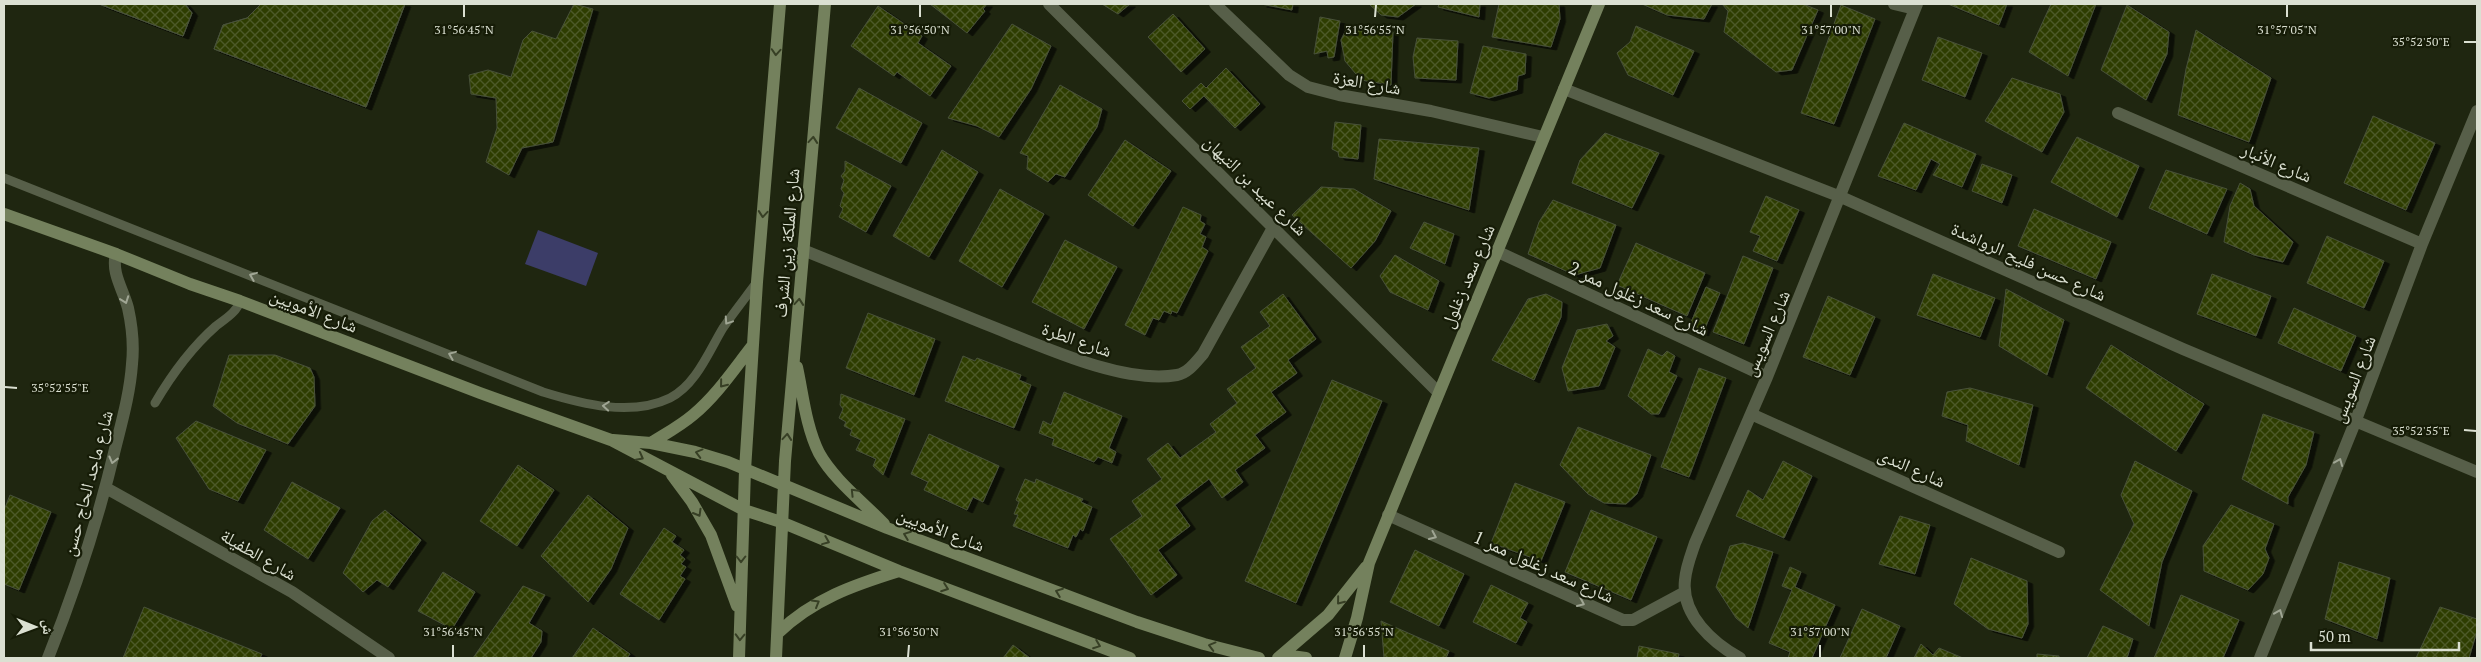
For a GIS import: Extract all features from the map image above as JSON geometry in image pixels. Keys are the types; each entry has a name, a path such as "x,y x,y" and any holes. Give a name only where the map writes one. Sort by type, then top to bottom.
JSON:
{"main road":[{"name":"شارع الملكة زين الشرف","path":"739,658 745,470 757,282 780,4"},
{"name":"شارع الملكة زين الشرف","path":"776,658 781,522 794,350 825,4"},
{"name":"شارع سعد زغلول","path":"1345,658 1357,618 1369,563 1599,4"},
{"name":"شارع الأمويين","path":"4,214 116,254 190,284 240,301 480,393 611,440 744,510 781,522 899,571 1130,658"},
{"path":"651,443 692,416 707,402 753,345"},
{"path":"794,350 807,417 819,452 828,465 887,528"},
{"name":"شارع الأمويين","path":"611,440 651,443 695,452 745,470 887,528 1137,622 1204,644 1259,658"},
{"path":"671,473 692,502 711,535 741,616"},
{"name":"شارع سعد زغلول","path":"1279,658 1328,615 1369,563"},
{"path":"778,633 796,616 832,594 899,571"},
{"path":"1279,658 1291,656 1306,658"}],"street":[{"name":"شارع عبيد بن التيهان","path":"1050,4 1116,73 1274,226 1438,392"},
{"name":"شارع العزة","path":"1215,4 1300,84 1320,91 1431,111 1543,137"},
{"path":"1894,4 1916,6"},
{"name":"شارع السويس","path":"1740,658 1715,642 1702,628 1692,611 1685,592 1685,580 1695,542 1767,377 1841,197 1916,6"},
{"name":"شارع حسن فليح الرواشدة","path":"1564,89 1841,197 2184,349 2477,472"},
{"name":"شارع الأنبار","path":"2118,112 2422,244"},
{"name":"شارع السويس","path":"2260,658 2356,420 2422,244 2477,112"},
{"name":"شارع الطرة","path":"803,250 1058,352 1119,371 1165,376 1179,374 1190,367 1203,354 1274,226"},
{"name":"شارع سعد زغلول ممر 2","path":"1496,251 1767,377"},
{"name":"شارع ماجد الحاج حسن","path":"48,658 84,563 106,488 128,396 132,364 130,320 115,271 116,254"},
{"name":"شارع الندى","path":"1751,414 2059,552"},
{"name":"شارع الطفيلة","path":"106,488 292,592 390,658"},
{"name":"شارع سعد زغلول ممر 1","path":"1388,515 1616,618 1633,620 1685,592"}],"lane":[{"path":"4,178 543,392 588,404 636,406 671,397 699,370 723,329 757,282"},
{"path":"155,403 180,365 210,331 236,309 240,301"}],"shaded area":[{"path":"538,230 598,253 586,286 525,264"}],"building":[{"path":"99,4 185,4 192,13 183,36"},
{"path":"99,4 185,4 192,13 183,36"},
{"path":"261,4 405,4 366,107 214,49 223,25 247,18"},
{"path":"261,4 405,4 366,107 214,49 223,25 247,18"},
{"path":"574,4 593,9 553,142 522,148 509,175 486,162 497,128 496,98 471,94 469,75 488,70 511,77 523,40 532,31 556,39"},
{"path":"930,4 987,4 983,9 985,11 967,33"},
{"path":"1102,4 1130,4 1118,14"},
{"path":"1261,4 1293,4 1292,10"},
{"path":"1369,4 1416,4 1398,17 1381,15"},
{"path":"1439,4 1480,4 1479,17 1438,7"},
{"path":"1499,4 1559,4 1560,19 1551,47 1492,37"},
{"path":"1642,4 1712,4 1704,19 1667,15"},
{"path":"1722,4 1803,4 1818,10 1792,70 1776,72 1724,32 1728,11"},
{"path":"1948,4 2007,4 1999,25"},
{"path":"2051,4 2096,4 2068,76 2029,52"},
{"path":"1841,5 1875,19 1834,124 1801,113"},
{"path":"2127,5 2169,32 2167,54 2146,100 2101,70"},
{"path":"878,6 922,36 918,43 951,66 930,96 897,72 894,76 851,46"},
{"path":"1173,14 1205,49 1181,72 1148,37"},
{"path":"1320,17 1340,21 1334,57 1328,58 1327,51 1314,54"},
{"path":"1012,24 1051,46 1031,89 999,137 977,126 948,118"},
{"path":"1636,26 1694,51 1673,95 1628,75 1617,53 1630,42"},
{"path":"1347,28 1393,32 1391,85 1361,80 1345,61 1341,40"},
{"path":"2196,30 2271,78 2249,142 2178,115 2186,69"},
{"path":"1938,37 1982,53 1965,97 1922,80"},
{"path":"1417,38 1458,41 1456,80 1415,78 1413,57"},
{"path":"1483,46 1526,54 1525,74 1518,76 1517,90 1489,98 1470,93"},
{"path":"1226,68 1260,104 1235,128 1204,96 1190,109 1182,101 1201,83 1206,88"},
{"path":"2012,78 2060,94 2064,112 2042,152 1985,121"},
{"path":"1060,85 1102,109 1097,127 1065,177 1056,174 1048,182 1027,169 1028,156 1020,153"},
{"path":"859,88 922,123 901,163 836,128"},
{"path":"2373,116 2435,143 2406,210 2344,183"},
{"path":"1335,122 1361,125 1358,159 1339,157 1338,152 1332,149"},
{"path":"1904,123 1976,154 1962,187 1933,175 1940,164 1931,159 1916,190 1878,176"},
{"path":"1605,133 1659,153 1632,208 1572,183 1580,160"},
{"path":"2077,137 2139,166 2117,217 2051,182"},
{"path":"1379,139 1479,148 1469,210 1374,179"},
{"path":"1125,140 1171,171 1133,226 1088,195"},
{"path":"942,150 978,172 929,257 893,236"},
{"path":"845,161 891,186 866,232 839,217 843,209 840,206 844,193 841,189 844,180 841,176 845,171"},
{"path":"1982,164 2012,175 2002,203 1972,191"},
{"path":"2166,170 2227,189 2207,234 2149,208"},
{"path":"2240,183 2250,189 2254,206 2293,242 2283,262 2254,255 2224,242 2230,206"},
{"path":"1321,187 1354,189 1391,211 1375,241 1351,268 1292,215"},
{"path":"1000,189 1044,214 1002,287 959,261"},
{"path":"1766,196 1799,210 1777,261 1753,251 1760,236 1750,232"},
{"path":"1553,200 1616,225 1600,268 1575,275 1528,254 1539,222"},
{"path":"1183,207 1201,215 1200,221 1205,224 1200,234 1206,237 1202,247 1208,251 1177,313 1172,311 1171,314 1164,311 1159,320 1153,318 1145,335 1125,325"},
{"path":"2034,209 2111,242 2096,279 2018,246"},
{"path":"1424,222 1454,234 1445,264 1410,248"},
{"path":"2327,236 2384,261 2364,308 2307,283"},
{"path":"1065,240 1117,267 1084,329 1032,302"},
{"path":"1636,243 1705,273 1687,316 1617,285"},
{"path":"1395,255 1439,281 1428,310 1390,292 1380,276"},
{"path":"1743,256 1773,268 1744,344 1713,332"},
{"path":"1933,274 1995,298 1980,337 1917,315"},
{"path":"2212,274 2271,296 2256,336 2197,314"},
{"path":"1706,287 1720,293 1703,333 1689,327"},
{"path":"2006,289 2064,320 2047,375 1999,346"},
{"path":"1283,294 1316,339 1288,360 1297,373 1271,392 1286,412 1255,435 1265,448 1235,470 1243,482 1222,498 1209,479 1175,505 1190,526 1158,550 1177,575 1151,595 1110,539 1142,516 1132,501 1162,479 1147,459 1168,443 1180,458 1216,432 1210,424 1237,403 1227,389 1256,368 1241,347 1270,326 1260,312"},
{"path":"1546,294 1562,302 1561,317 1534,380 1492,360 1528,299"},
{"path":"1828,296 1875,317 1850,375 1803,357"},
{"path":"2294,308 2356,336 2341,371 2278,343"},
{"path":"868,313 935,339 914,395 846,368"},
{"path":"1607,324 1613,336 1606,341 1615,347 1599,386 1568,391 1562,368 1577,330"},
{"path":"2111,345 2204,404 2176,451 2086,388"},
{"path":"1648,349 1662,356 1667,351 1675,356 1669,372 1677,376 1659,414 1651,414 1628,396"},
{"path":"229,355 275,355 310,368 314,377 315,406 288,444 237,423 213,406"},
{"path":"963,356 975,361 977,358 1021,375 1019,380 1031,385 1014,428 945,401"},
{"path":"1699,368 1726,378 1689,477 1661,467"},
{"path":"1332,380 1382,401 1296,603 1245,581"},
{"path":"1970,388 2033,405 2019,465 1966,441 1968,425 1942,416 1947,392"},
{"path":"1064,392 1122,416 1109,448 1116,452 1112,463 1098,457 1094,462 1052,445 1054,439 1039,433 1043,421 1051,425"},
{"path":"841,394 905,419 883,475 873,466 876,459 856,450 861,440 850,435 852,430 844,426 846,422 839,418 843,409 840,405"},
{"path":"2263,414 2314,432 2306,465 2288,497 2288,504 2242,479"},
{"path":"196,421 266,450 238,501 209,489 176,438"},
{"path":"1578,427 1651,455 1637,494 1626,504 1604,503 1588,494 1560,465"},
{"path":"929,434 999,466 983,502 973,497 967,510 924,490 928,482 911,474"},
{"path":"1783,461 1812,476 1784,538 1736,516 1748,490 1763,500"},
{"path":"2135,461 2192,491 2162,562 2149,626 2100,590 2134,524 2121,495"},
{"path":"518,465 554,490 517,546 480,521"},
{"path":"1025,479 1035,483 1036,479 1083,499 1081,502 1092,507 1083,531 1080,529 1076,537 1073,535 1068,548 1013,526 1018,515 1014,514 1019,502 1016,500"},
{"path":"292,482 340,508 308,559 264,530"},
{"path":"1515,483 1565,502 1541,561 1491,543"},
{"path":"10,495 51,512 19,590 4,584 4,510"},
{"path":"588,495 628,528 611,569 588,602 541,556"},
{"path":"2231,505 2274,524 2265,549 2269,558 2263,574 2248,590 2204,571 2203,546"},
{"path":"385,510 421,540 388,587 377,580 363,592 343,573 372,521"},
{"path":"1591,510 1657,537 1631,600 1565,572"},
{"path":"1900,516 1930,525 1915,574 1879,564"},
{"path":"664,528 676,536 672,542 684,550 680,555 685,559 681,564 686,567 680,576 685,579 659,620 620,594"},
{"path":"1743,543 1773,552 1748,628 1736,618 1716,587 1730,546"},
{"path":"1415,550 1464,574 1439,626 1390,602"},
{"path":"1971,558 2027,581 2028,624 2022,638 1988,629 1954,604"},
{"path":"2339,562 2390,578 2377,639 2325,619"},
{"path":"1790,567 1801,572 1795,587 1835,605 1812,658 1788,658 1790,652 1769,643 1792,590 1782,586"},
{"path":"443,572 475,592 452,629 418,611"},
{"path":"1491,585 1528,603 1520,618 1527,622 1516,643 1473,622"},
{"path":"523,586 545,595 529,623 542,631 541,642 531,658 473,658"},
{"path":"2181,595 2239,620 2223,658 2154,658"},
{"path":"144,607 262,654 260,658 123,658"},
{"path":"2440,607 2477,619 2477,631 2469,658 2416,658"},
{"path":"1862,609 1900,626 1886,658 1840,658"},
{"path":"1381,621 1449,651 1446,658 1384,658"},
{"path":"2103,626 2133,639 2127,658 2087,658"},
{"path":"593,628 630,654 627,658 572,658"},
{"path":"1921,644 1933,655 1939,648 1963,658 1914,658"},
{"path":"1013,645 1030,658 1003,658"},
{"path":"1639,646 1679,654 1678,658 1637,658"},
{"path":"2037,654 2059,656 2059,658 2037,658"}]}
